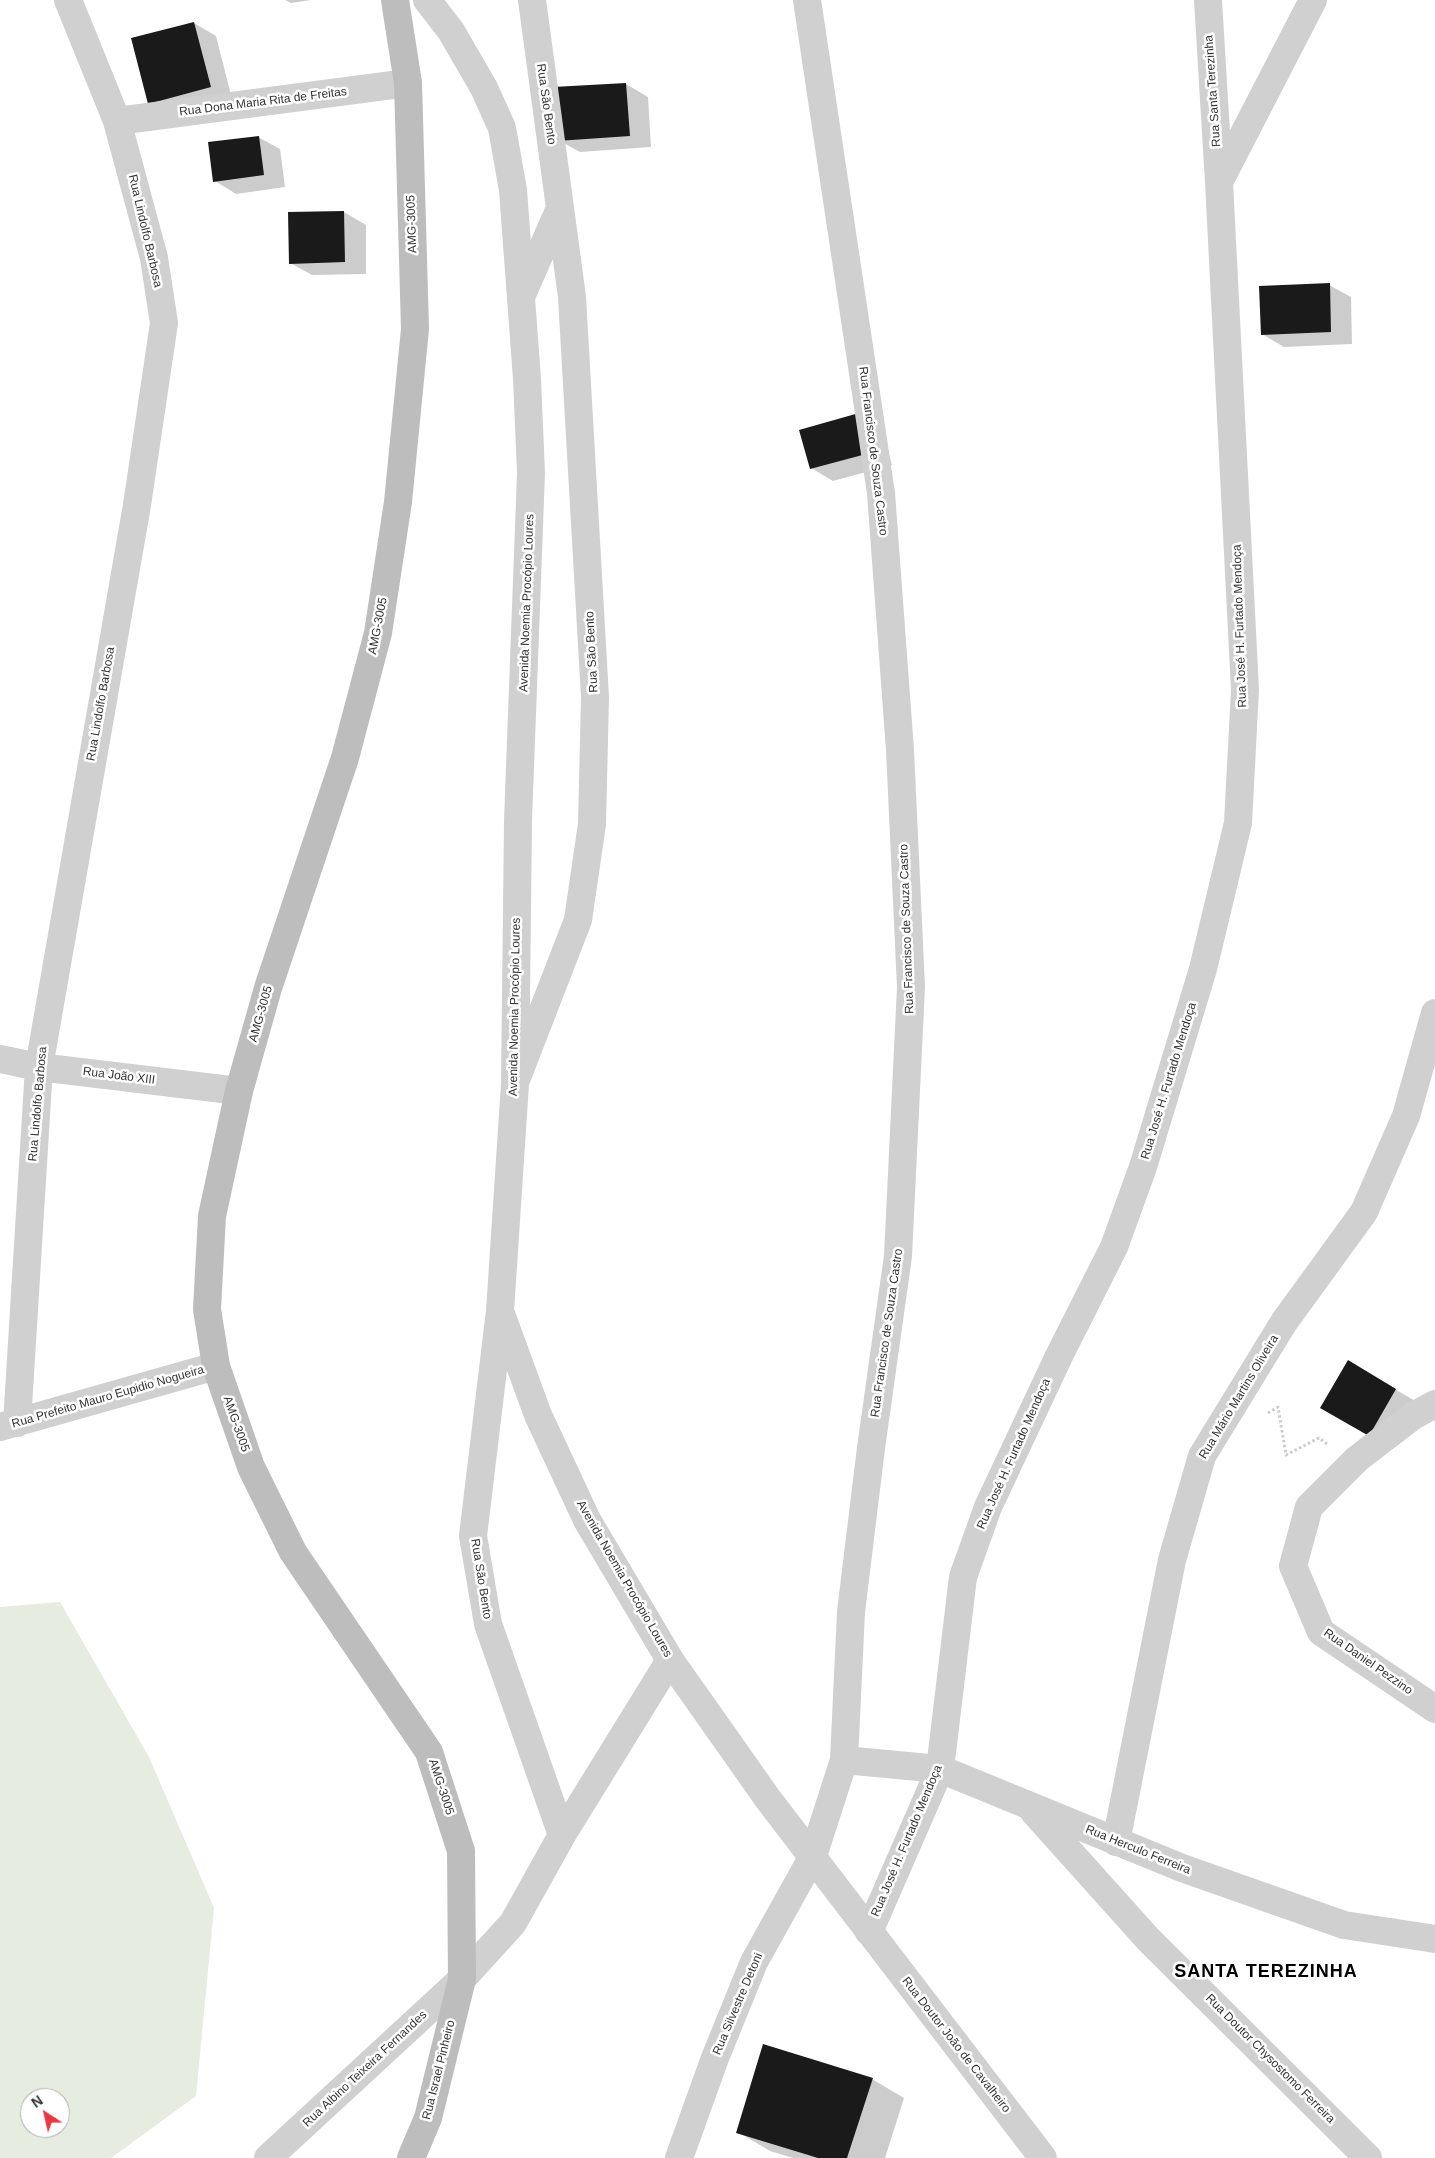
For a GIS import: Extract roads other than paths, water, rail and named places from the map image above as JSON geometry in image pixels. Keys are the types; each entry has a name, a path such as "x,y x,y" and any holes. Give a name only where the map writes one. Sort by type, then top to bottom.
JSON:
{"main road":[{"name":"AMG-3005","path":"395,0 408,82 416,329 398,502 378,633 346,758 268,988 239,1091 212,1216 208,1309 216,1366 251,1467 293,1552 429,1752 461,1851 462,1979"},
{"name":"Rua Israel Pinheiro","path":"411,2158 428,2118 462,1979"}],"street":[{"name":"Rua Lindolfo Barbosa","path":"8,1425 39,1067 137,505 164,323 154,258 118,121 68,0"},
{"name":"Avenida Noemia Procópio Loures","path":"427,0 451,31 484,88 502,128 514,190 531,472 518,821 515,1084 500,1311 538,1415 587,1520 670,1660 768,1799 869,1932"},
{"name":"Rua São Bento","path":"515,1084 578,920 592,824 595,697 572,297 532,0"},
{"name":"Rua Francisco de Souza Castro","path":"807,0 881,493 900,750 911,987 898,1256 872,1438 851,1612 844,1760 813,1856"},
{"name":"Rua Santa Terezinha","path":"1208,0 1219,182"},
{"path":"1219,182 1313,0"},
{"name":"Rua Dona Maria Rita de Freitas","path":"118,121 408,82"},
{"name":"Rua José H. Furtado Mendoça","path":"869,1932 940,1769 963,1577 988,1508 1059,1356 1114,1247 1143,1167 1203,969 1238,823 1245,690 1219,182"},
{"path":"521,297 560,208"},
{"name":"Rua Mário Martins Oliveira","path":"1116,1842 1172,1560 1202,1456 1284,1322 1364,1212 1406,1116 1435,1013"},
{"name":"Rua João XIII","path":"0,1059 39,1067 239,1091"},
{"name":"Rua São Bento","path":"500,1311 473,1536 488,1624 562,1835"},
{"name":"Rua Prefeito Mauro Eupidio Nogueira","path":"8,1425 216,1366"},
{"name":"Rua Daniel Pezzino","path":"1435,1404 1413,1416 1353,1462 1309,1507 1293,1566 1321,1632 1435,1709"},
{"path":"462,1979 513,1923 562,1835 670,1660"},
{"name":"Rua Herculo Ferreira","path":"844,1760 940,1769 1182,1868 1344,1925 1435,1939"},
{"name":"Rua Doutor Chysostomo Ferreira","path":"1030,1807 1148,1939 1368,2158"},
{"name":"Rua Silvestre Detoni","path":"679,2158 715,2058 754,1962 813,1856"},
{"name":"Rua Doutor João de Cavalheiro","path":"869,1932 1043,2158"},
{"name":"Rua Albino Teixeira Fernandes","path":"268,2158 462,1979"}],"district":[{"name":"SANTA TEREZINHA","path":"1266,1972"}]}
